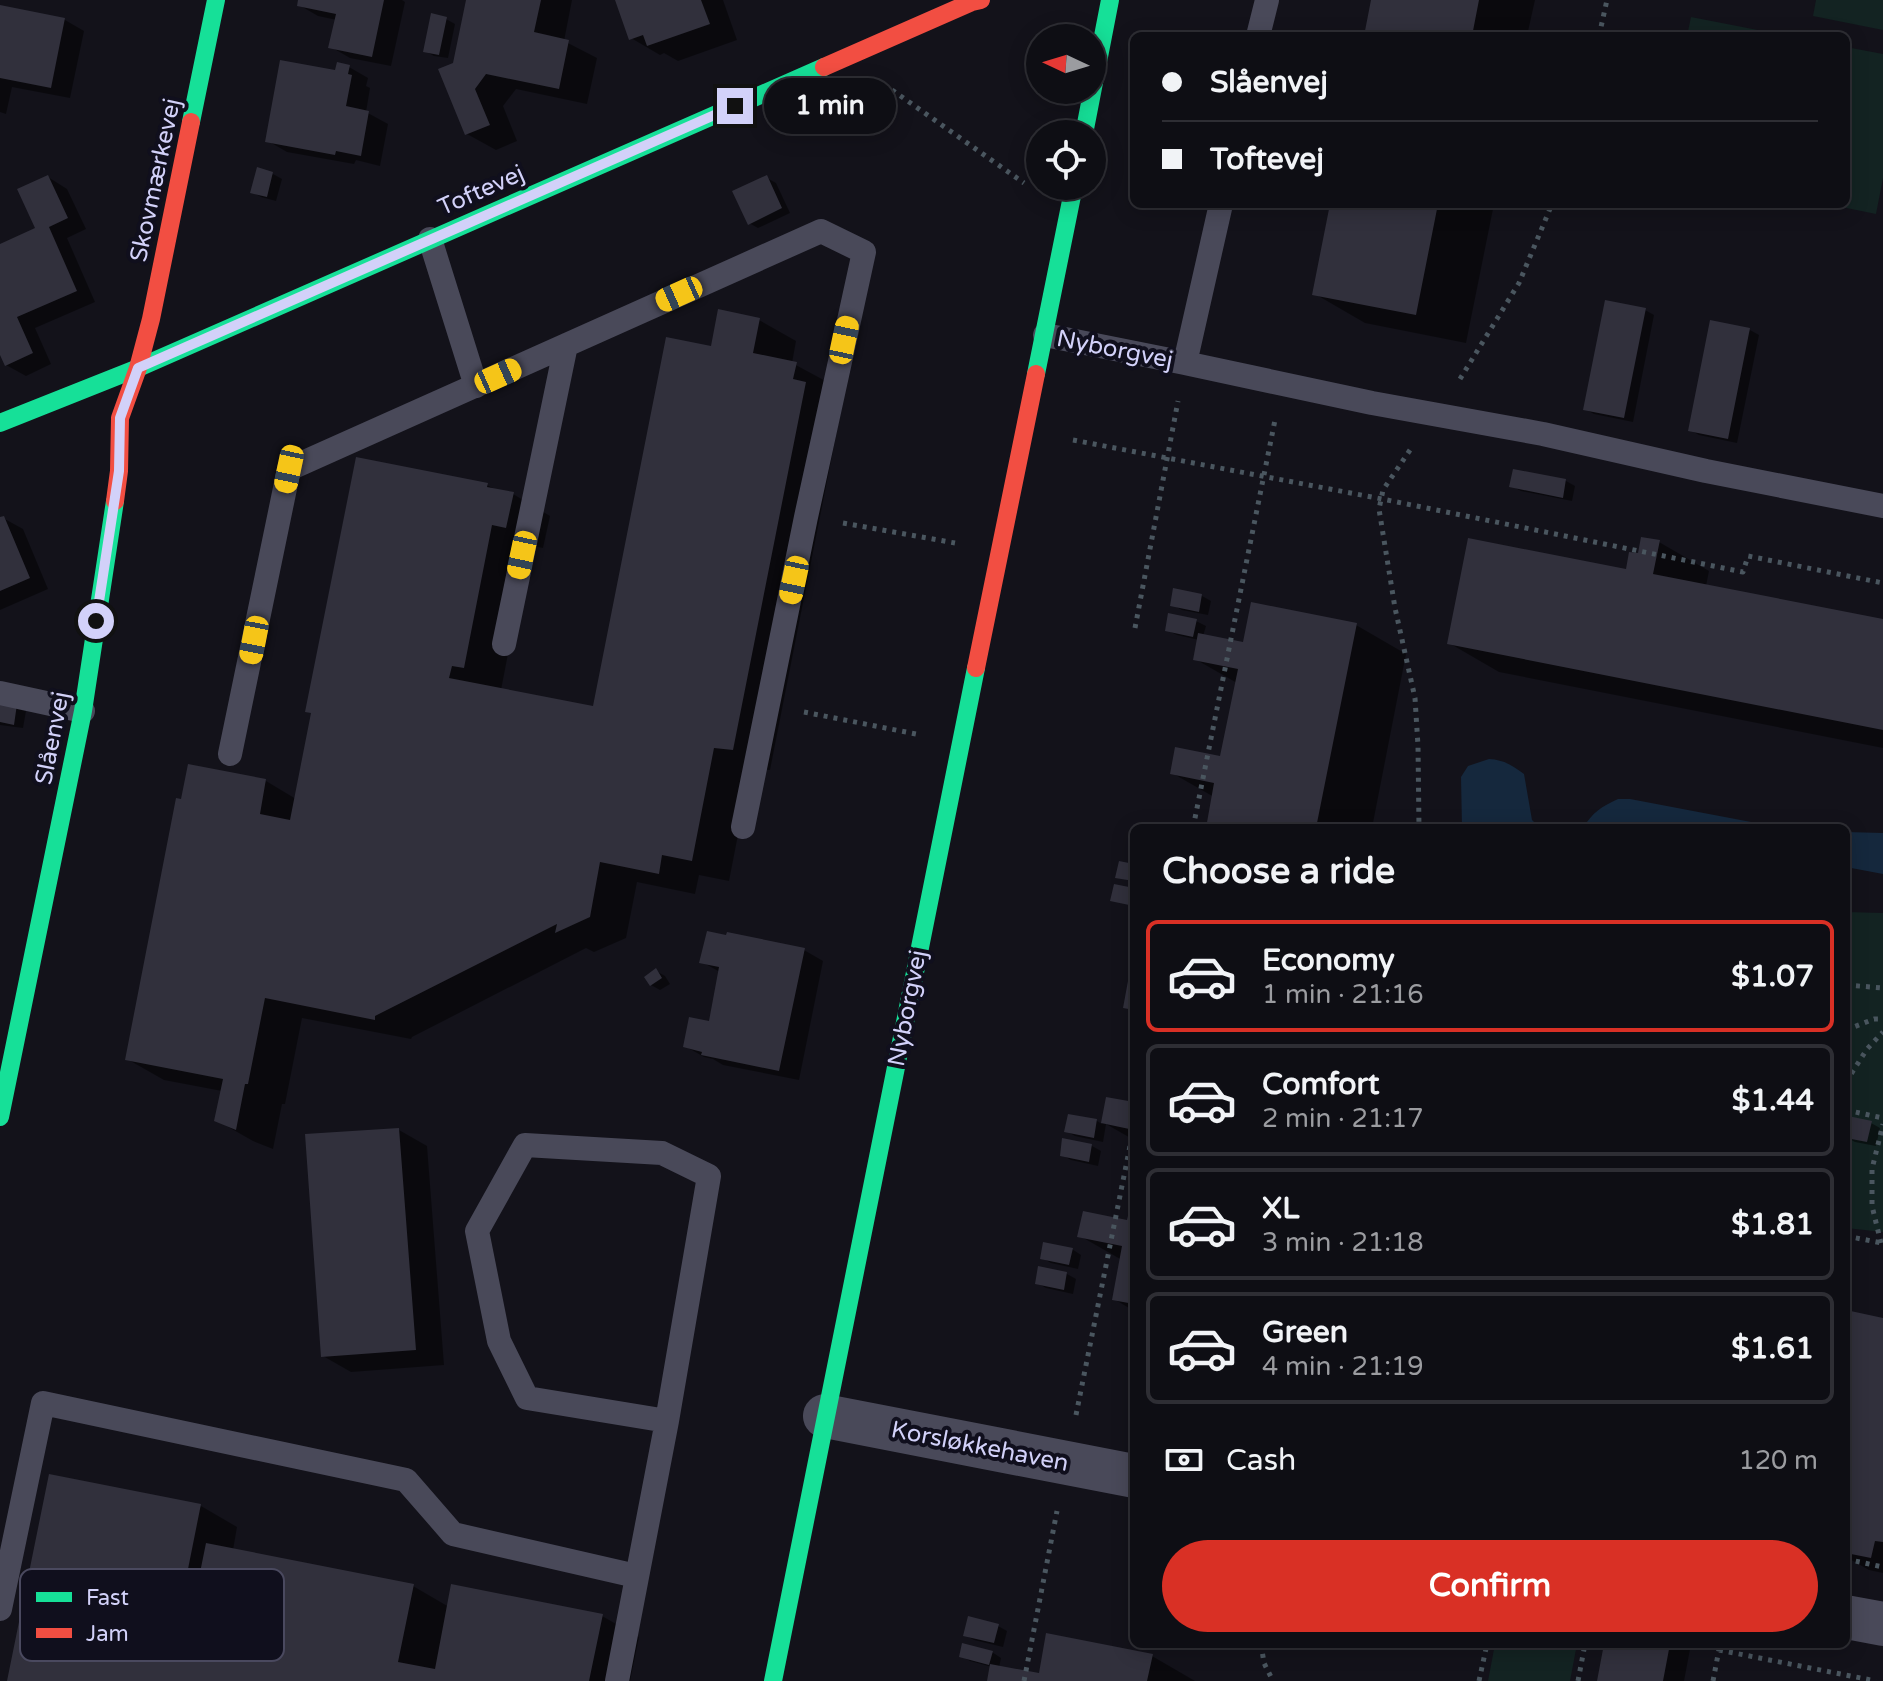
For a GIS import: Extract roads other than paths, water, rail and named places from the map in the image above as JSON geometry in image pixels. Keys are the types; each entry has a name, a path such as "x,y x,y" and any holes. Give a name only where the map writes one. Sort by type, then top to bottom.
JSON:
{"street":[{"name":"Skovmærkevej","path":"138,368 151,319 216,0"},
{"name":"Toftevej","path":"0,423 138,368 981,0"},
{"path":"1087,120 1110,0"},
{"name":"Nyborgvej","path":"773,1681 1071,200"},
{"name":"Slåenvej","path":"0,1117 83,711 119,471 120,418 138,368"},
{"name":"Korsløkkehaven","path":"825,1416 1130,1475"},
{"path":"1850,1618 1883,1624"}],"lane":[{"path":"1259,32 1267,0"},
{"path":"1185,363 1220,208"},
{"path":"230,754 289,469 821,231 864,252 743,827"},
{"path":"430,239 476,386"},
{"name":"Nyborgvej","path":"1045,335 1372,403 1543,434 1706,471 1883,506"},
{"path":"504,644 566,345"},
{"path":"0,693 83,711"},
{"path":"617,1681 667,1421 709,1176 662,1153 525,1145 477,1231 499,1341 527,1398 667,1421"},
{"path":"0,1609 43,1403 406,1480 453,1534 636,1576"}],"water":[{"path":"1489,759 1499,760 1524,774 1532,820 1536,824 1462,824 1461,777 1468,766"},
{"path":"1618,799 1630,799 1761,824 1586,824 1607,804"},
{"path":"1850,832 1883,833 1883,874 1850,868"}]}
